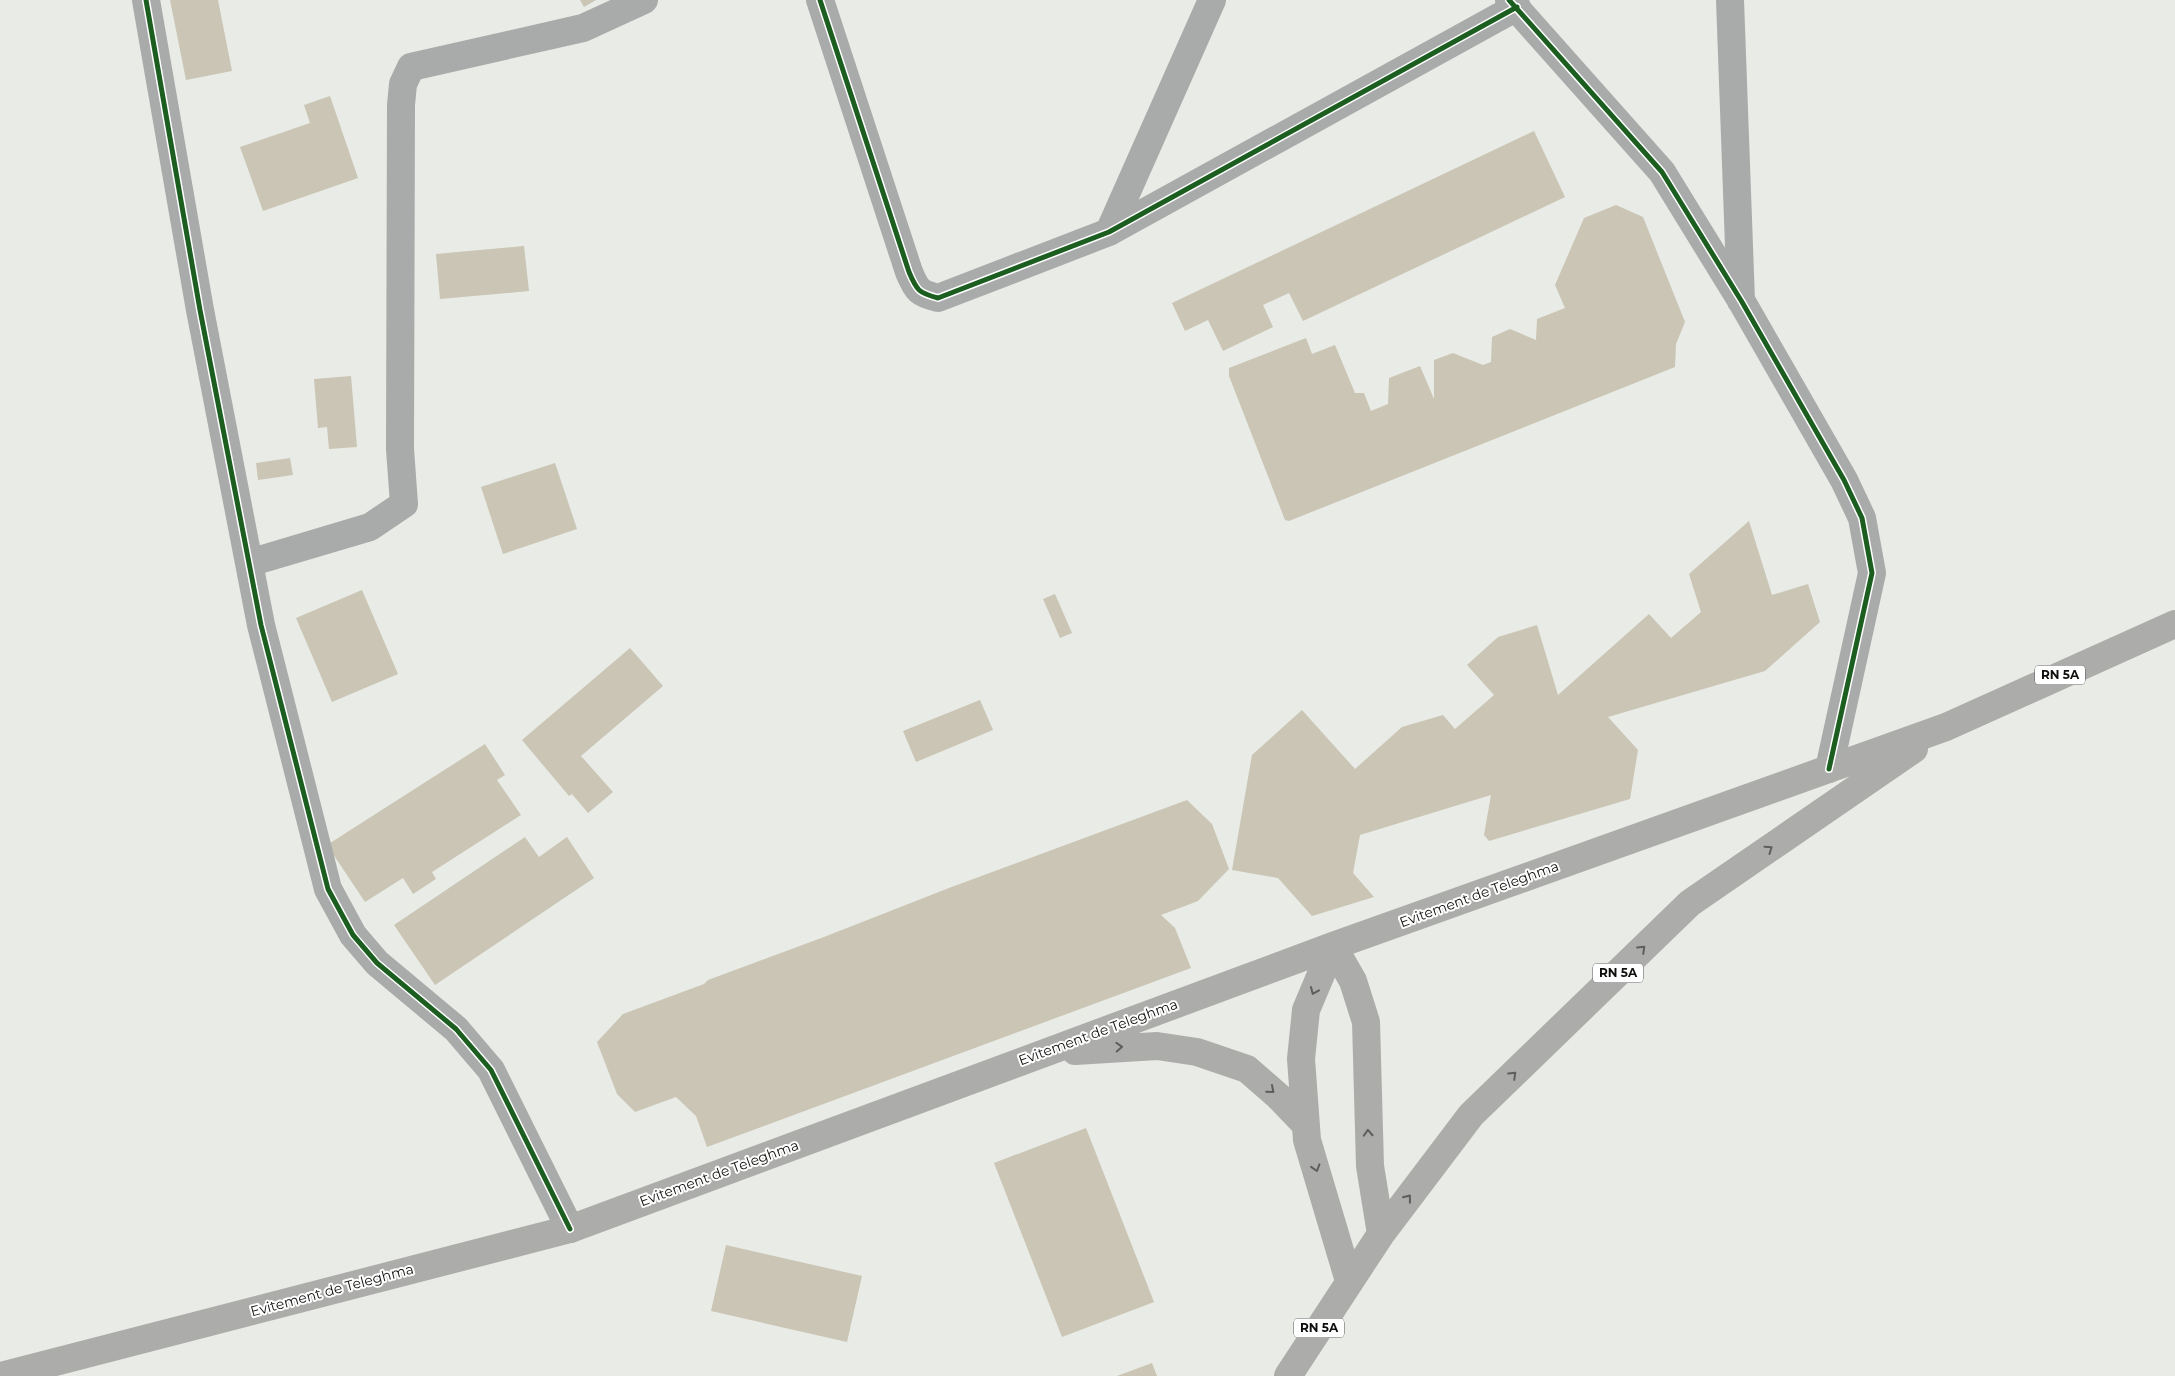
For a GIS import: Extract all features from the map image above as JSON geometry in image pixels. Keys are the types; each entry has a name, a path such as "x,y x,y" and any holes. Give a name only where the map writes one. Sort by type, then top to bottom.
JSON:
{"main road":[{"name":"Evitement de Teleghma","path":"1,1376 570,1229 1333,946 1946,727 2175,624"},
{"name":"RN 5A","path":"1288,1376 1349,1280 1381,1234 1472,1115 1690,903 1946,727"},
{"path":"1333,946 1353,981 1366,1022 1370,1166 1381,1234"},
{"path":"1333,946 1306,1010 1302,1060 1307,1140 1349,1280"},
{"path":"1036,1055 1157,1046 1197,1052 1247,1069 1278,1096 1306,1126"}],"street":[{"path":"146,0 200,310 261,625 328,889 353,935 377,963 456,1029 491,1070 570,1229"},
{"path":"249,563 370,527 404,504 400,449 401,105 403,84 412,67 583,28 644,0"},
{"path":"820,0 916,289 925,295 938,298 1109,232 1513,3 1662,172 1742,302 1844,480 1862,518 1872,573 1829,769"},
{"path":"1109,232 1212,0"},
{"path":"1730,0 1742,302"}],"building":[{"path":"170,0 218,0 232,71 186,80"},
{"path":"580,0 596,0 584,7"},
{"path":"330,96 358,178 263,211 240,147 310,123 304,105"},
{"path":"1534,131 1565,197 1303,321 1289,293 1263,305 1273,327 1223,351 1208,320 1185,331 1172,303"},
{"path":"1616,205 1643,217 1685,322 1676,344 1675,367 1289,521 1285,520 1229,376 1229,368 1306,338 1312,354 1335,345 1355,393 1364,393 1371,411 1388,404 1389,378 1420,366 1434,399 1434,360 1453,353 1483,365 1491,362 1492,337 1510,329 1536,340 1537,319 1565,308 1555,285 1584,218"},
{"path":"524,246 529,291 440,299 436,254"},
{"path":"351,376 357,447 329,449 327,427 318,428 314,379"},
{"path":"290,458 293,475 258,480 256,463"},
{"path":"555,463 577,529 503,554 481,487"},
{"path":"1749,521 1772,595 1808,584 1820,622 1765,671 1608,717 1638,750 1630,799 1489,841 1484,835 1491,795 1360,835 1353,873 1374,897 1312,916 1278,878 1232,870 1252,755 1302,710 1355,769 1402,727 1443,715 1455,729 1494,695 1467,665 1498,637 1537,625 1558,695 1649,614 1671,638 1701,612 1689,574"},
{"path":"362,590 398,674 332,702 296,618"},
{"path":"1055,594 1072,633 1060,638 1043,599"},
{"path":"630,648 663,686 581,756 613,792 588,813 572,794 569,796 522,740"},
{"path":"980,700 993,730 916,762 903,731"},
{"path":"485,744 505,775 497,780 521,815 432,872 436,879 413,894 403,878 365,902 327,845"},
{"path":"1187,800 1212,824 1229,869 1198,901 1161,915 1175,928 1191,968 707,1147 696,1116 676,1097 635,1112 617,1094 597,1042 623,1014 949,888"},
{"path":"525,837 539,857 567,837 594,878 435,985 394,925"},
{"path":"1086,1128 1154,1302 1062,1337 994,1163"},
{"path":"726,1245 862,1276 847,1342 711,1311"},
{"path":"1152,1363 1157,1376 1117,1376"}],"cycle path":[{"path":"146,0 200,310 261,625 328,889 353,935 377,963 456,1029 491,1070 570,1229"},
{"path":"820,0 909,272 919,290 938,298 1109,232 1517,7"},
{"path":"1509,0 1662,172 1742,302 1844,480 1862,518 1872,573 1829,769"}]}
